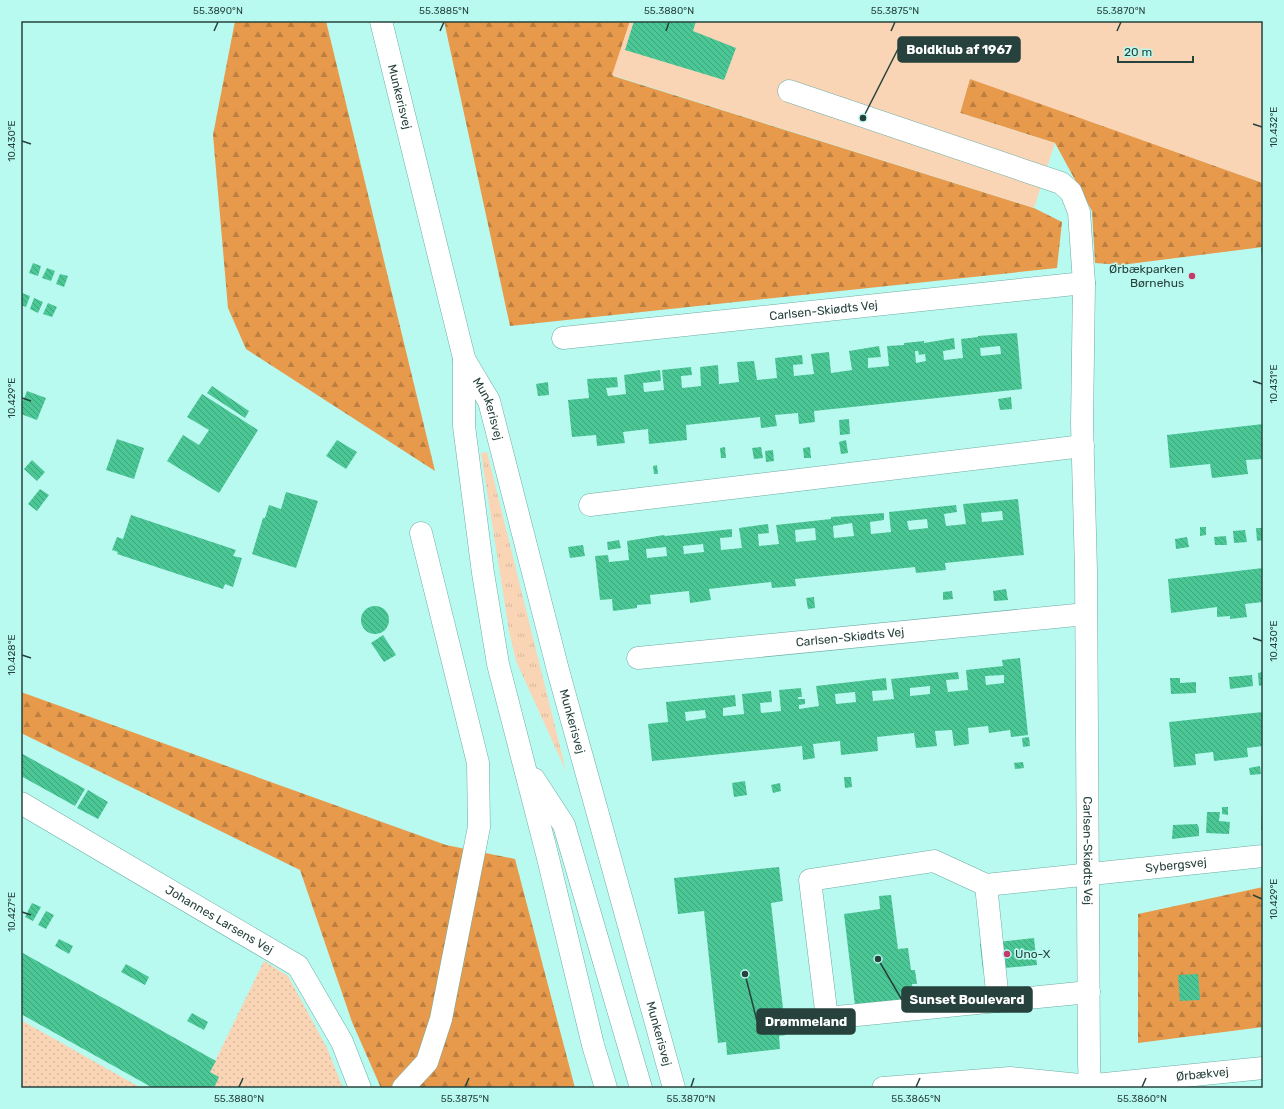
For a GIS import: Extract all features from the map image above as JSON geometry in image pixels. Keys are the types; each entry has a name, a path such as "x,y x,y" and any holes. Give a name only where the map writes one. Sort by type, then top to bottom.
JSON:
{"street":[{"name":"Munkerisvej","path":"381,21 464,358 464,426 483,573 498,664 547,854 593,1045 606,1088"},
{"name":"Carlsen-Skiødts Vej","path":"789,92 1061,183 1072,192 1079,212 1084,283 1083,446 1089,992 1084,1087"},
{"name":"Carlsen-Skiødts Vej","path":"563,338 1084,283"},
{"name":"Munkerisvej","path":"464,358 489,401 559,674 674,1088"},
{"path":"590,505 1083,446"},
{"path":"403,1088 427,1062 441,1019 479,827 478,763 421,533"},
{"name":"Carlsen-Skiødts Vej","path":"638,658 1086,614"},
{"path":"524,763 564,825 641,1088"},
{"name":"Johannes Larsens Vej","path":"21,804 298,966 342,1042 360,1088"},
{"name":"Sybergsvej","path":"986,885 1263,856"},
{"path":"998,1001 986,885 934,861 810,880 827,1018 1089,992"},
{"name":"Ørbækvej","path":"883,1088 1010,1078 1084,1087 1263,1068"}],"green space":[{"path":"235,21 326,21 435,471 246,349 228,308 213,135"},
{"path":"444,21 630,21 613,76 1034,208 1062,222 1057,268 510,326"},
{"path":"630,21 1263,21 1263,183 970,79 960,113 1055,143 1034,208 612,75"},
{"path":"970,78 1263,183 1263,247 1121,265 1095,263 1092,211 1055,143 960,113"},
{"path":"487,452 566,771 516,661 509,631 481,453"},
{"path":"21,692 446,845 515,859 575,1088 381,1088 352,1022 300,870 21,733"},
{"path":"1263,887 1263,1027 1138,1043 1138,914"},
{"path":"264,961 288,976 327,1048 343,1088 202,1088"},
{"path":"21,1020 141,1088 21,1088"}],"building":[{"path":"634,21 696,21 693,31 736,48 724,80 625,50"},
{"path":"1261,248 1263,248 1263,260 1262,260"},
{"path":"33,263 41,266 38,276 29,273"},
{"path":"47,268 55,271 51,281 42,278"},
{"path":"60,274 68,276 64,287 56,284"},
{"path":"22,293 30,296 26,307 21,305"},
{"path":"34,298 43,302 38,313 30,309"},
{"path":"48,303 57,307 52,317 43,314"},
{"path":"1017,333 1022,389 814,411 815,422 799,424 798,413 775,415 777,426 761,428 760,417 686,425 687,440 649,444 648,429 623,432 625,443 597,446 596,435 572,437 568,400 589,398 587,379 617,377 618,387 606,388 608,396 626,394 624,375 660,370 661,381 643,383 644,392 664,390 662,370 691,367 692,375 681,376 682,388 701,386 700,367 718,365 719,384 739,382 737,362 754,361 757,380 777,378 775,358 802,355 803,364 793,365 794,376 814,374 811,354 829,352 831,373 852,370 849,351 879,346 881,357 868,358 868,368 889,366 887,346 904,345 904,343 924,341 924,343 954,338 955,349 943,351 944,360 963,358 961,339","holes":["1000,346 1001,354 981,356 980,348","915,351 918,351 919,355 925,354 926,361 916,363"]},
{"path":"548,382 549,395 538,396 536,384"},
{"path":"212,386 249,411 245,418 207,393"},
{"path":"27,391 46,398 37,420 21,414 21,406"},
{"path":"202,394 258,430 219,493 167,461 183,435 199,445 209,430 187,417"},
{"path":"1011,397 1012,409 1000,410 998,399"},
{"path":"849,419 850,434 840,435 839,420"},
{"path":"1263,424 1263,459 1246,460 1248,474 1212,478 1210,464 1170,468 1167,435"},
{"path":"117,439 144,448 134,479 106,470"},
{"path":"337,440 357,452 346,469 326,456"},
{"path":"846,440 848,453 841,454 839,442"},
{"path":"725,447 726,458 721,458 720,448"},
{"path":"761,447 763,458 754,459 752,448"},
{"path":"810,447 811,458 804,458 803,448"},
{"path":"773,450 774,461 766,462 765,451"},
{"path":"32,460 45,472 37,481 24,469"},
{"path":"657,465 658,474 654,474 653,466"},
{"path":"40,489 49,495 37,511 28,504"},
{"path":"286,492 318,501 296,568 252,554 263,518 265,518 269,505 281,509"},
{"path":"1018,499 1024,555 945,563 946,570 916,573 915,567 795,579 796,586 772,588 771,582 709,589 711,600 690,603 689,591 650,595 651,604 637,605 637,608 613,611 612,599 600,600 595,556 608,555 609,562 629,560 627,541 664,535 732,529 732,537 720,538 721,550 742,548 739,528 768,524 769,533 758,534 759,546 779,544 776,525 831,519 831,517 884,513 884,520 870,522 871,534 891,532 889,512 956,505 957,512 944,514 946,526 966,524 963,504","holes":["1002,511 1003,520 982,522 981,513","927,519 928,528 909,530 907,521","852,523 854,536 834,538 833,526","815,528 816,540 796,542 795,530","703,544 704,552 684,554 683,546","666,547 667,556 647,558 646,549"]},
{"path":"131,515 236,550 233,556 242,558 233,587 225,584 223,589 117,554 118,552 112,550 117,537 123,539"},
{"path":"1200,527 1206,527 1206,535 1200,536"},
{"path":"1256,528 1263,528 1263,540 1257,541"},
{"path":"1245,530 1247,542 1234,543 1233,531"},
{"path":"1226,536 1227,545 1215,545 1214,537"},
{"path":"1187,537 1189,547 1176,549 1175,539"},
{"path":"619,540 621,548 608,550 607,542"},
{"path":"583,545 585,556 570,558 568,547"},
{"path":"1263,568 1263,602 1245,604 1247,617 1230,619 1230,616 1217,617 1217,607 1171,613 1168,579"},
{"path":"1006,589 1008,600 994,601 993,591"},
{"path":"952,591 953,599 943,600 943,592"},
{"path":"814,597 815,608 808,609 806,598"},
{"path":"375,606 385,610 389,620 385,630 375,634 365,630 361,620 365,610"},
{"path":"383,635 396,655 384,662 371,643"},
{"path":"1020,658 1028,735 1011,737 1010,730 989,733 988,726 968,728 969,744 954,746 952,730 935,731 937,746 916,748 914,733 877,737 878,751 841,755 840,741 813,744 815,758 803,760 802,746 652,761 648,724 668,722 666,702 735,695 736,706 723,708 723,716 744,714 742,694 771,691 772,702 760,703 761,713 781,711 779,690 801,688 802,697 798,697 798,699 805,699 805,704 799,705 799,709 819,706 816,686 886,678 887,690 872,691 873,701 894,699 891,679 958,672 959,679 946,680 948,692 968,690 966,670 1003,666 1002,660","holes":["1004,675 1004,683 986,685 985,676","930,686 930,694 910,696 910,688","855,692 856,702 836,704 835,694","705,710 706,718 686,721 685,712"]},
{"path":"1263,672 1263,685 1259,686 1258,673"},
{"path":"1252,675 1253,686 1230,689 1229,677"},
{"path":"1170,678 1180,678 1180,683 1196,682 1196,693 1171,694"},
{"path":"1263,712 1263,746 1247,748 1248,757 1214,761 1213,752 1195,754 1196,765 1174,767 1169,722"},
{"path":"1029,737 1030,746 1023,747 1022,738"},
{"path":"21,753 85,789 75,806 21,776"},
{"path":"1023,762 1024,768 1015,769 1014,763"},
{"path":"1260,766 1261,774 1250,775 1249,768"},
{"path":"844,777 851,777 852,787 845,788"},
{"path":"745,781 747,795 734,797 732,783"},
{"path":"780,783 781,791 773,793 771,785"},
{"path":"88,790 108,802 98,819 77,808"},
{"path":"1262,801 1263,830 1261,830"},
{"path":"1222,807 1228,807 1228,815 1222,814"},
{"path":"1207,812 1220,812 1219,821 1230,822 1229,834 1206,833"},
{"path":"1197,824 1199,828 1199,836 1172,839 1173,825"},
{"path":"779,867 783,901 771,903 786,1035 779,1036 780,1049 727,1055 726,1042 718,1043 704,911 678,914 674,878"},
{"path":"891,895 898,949 908,948 911,970 915,970 917,984 912,984 915,1007 856,1014 844,914 880,909 879,896"},
{"path":"32,903 41,907 33,921 25,917"},
{"path":"46,911 54,915 46,929 38,925"},
{"path":"1034,938 1037,965 983,970 980,944"},
{"path":"59,939 73,946 69,954 55,946"},
{"path":"21,952 216,1061 210,1072 219,1077 214,1088 153,1088 21,1014"},
{"path":"126,964 149,977 145,985 121,972"},
{"path":"1198,974 1200,1000 1180,1001 1178,975"},
{"path":"192,1013 208,1022 204,1030 187,1021"}],"place":[{"name":"Boldklub af 1967","path":"863,118"},
{"name":"Ørbækparken Børnehus","path":"1192,276"},
{"name":"Uno-X","path":"1007,954"},
{"name":"Sunset Boulevard","path":"878,959"},
{"name":"Drømmeland","path":"745,974"}]}
